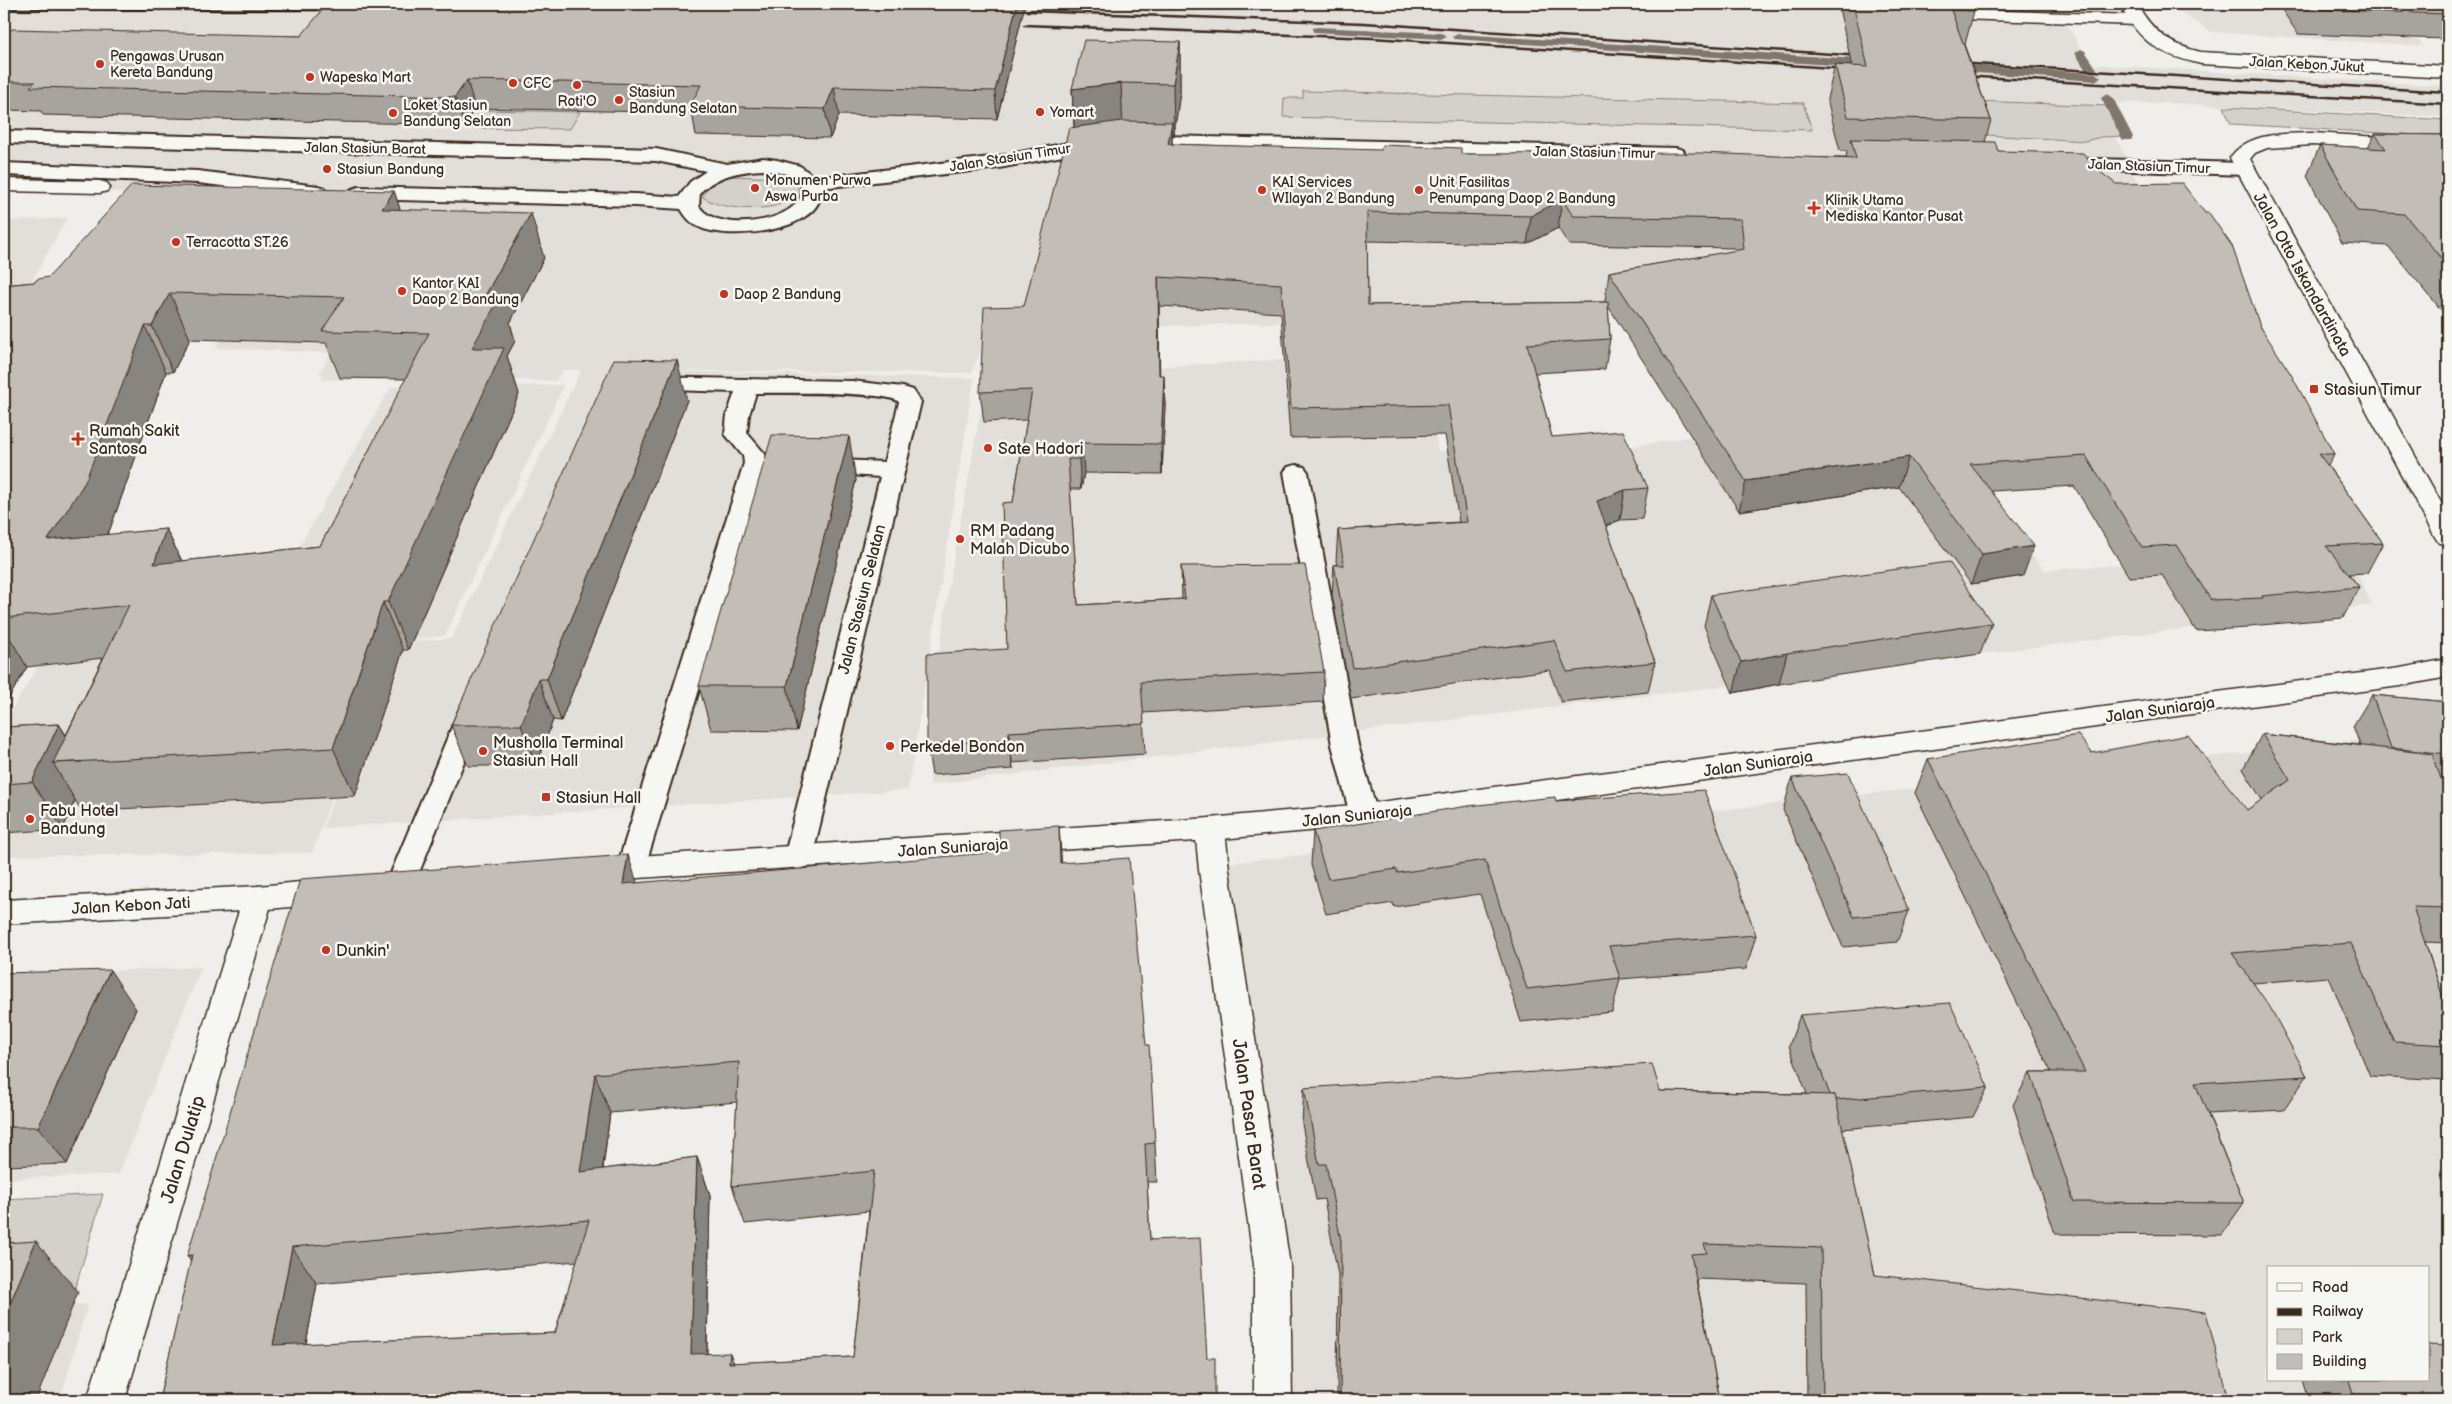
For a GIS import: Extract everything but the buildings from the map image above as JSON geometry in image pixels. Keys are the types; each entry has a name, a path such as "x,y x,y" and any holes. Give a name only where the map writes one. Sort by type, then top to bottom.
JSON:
{"main road":[{"path":"1934,14 2136,20 2128,4"},
{"name":"Jalan Kebon Jukut","path":"2136,20 2158,44 2177,53 2201,58 2448,72"},
{"path":"2244,169 2240,158 2248,149 2262,143 2280,140 2312,139 2448,147"},
{"name":"Jalan Otto Iskandardinata","path":"2244,169 2448,537"},
{"path":"4,185 100,187"},
{"name":"Jalan Suniaraja","path":"565,872 798,858 1210,829 1364,815 2400,678 2448,668"},
{"name":"Jalan Pasar Barat","path":"1210,829 1214,870 1272,1265 1274,1400"},
{"path":"258,898 429,883"},
{"name":"Jalan Kebon Jati","path":"4,912 258,898"},
{"name":"Jalan Dulatip","path":"106,1400 258,898"}],"lane":[{"name":"Jalan Stasiun Barat","path":"4,137 656,155 725,170"},
{"name":"Jalan Stasiun Timur","path":"810,184 999,162 1094,144 1123,141 1698,155"},
{"name":"Jalan Stasiun Timur","path":"2035,163 2244,169"},
{"path":"762,164 781,166 795,171 806,178 810,184 812,196 805,206 793,215 758,227 719,226 704,221 694,214 688,204 690,195 697,185 725,170 762,164"},
{"path":"4,169 198,177 292,190 338,193 636,200 688,204"},
{"path":"626,385 748,385 852,388"},
{"path":"748,385 738,415 736,434 754,454 775,464 892,470"},
{"name":"Jalan Stasiun Selatan","path":"798,858 910,402 906,395 895,392 852,388"},
{"path":"631,867 775,464"},
{"path":"1296,472 1345,745 1364,815"},
{"path":"378,887 483,686"}],"shaded area":[{"path":"4,4 1726,4 2065,21 2090,64 2448,86 2448,117 2167,103 2100,103 2138,184 2086,199 1632,304 1464,317 1135,327 989,329 972,373 622,370 974,378 908,790 323,828 392,643 452,638 581,370 563,370 556,381 468,379 321,380 324,374 319,374 331,353 215,348 308,211 196,198 83,190 4,189"},
{"path":"1774,4 2053,4 2060,18 1809,6"},
{"path":"2167,4 2392,4 2423,46 2212,32"},
{"path":"2185,210 2372,605 930,785 932,710 937,669 950,578 987,376 1426,352 1438,451 1630,447 1893,402 2045,570 2279,554"},
{"path":"67,218 4,332 4,221"},
{"path":"564,385 445,636 389,642 312,853 4,856 4,722 93,576 285,571 391,387"},
{"path":"2448,731 2448,1400 1277,1400 1229,863"},
{"path":"201,967 119,1174 4,1179 4,976"},
{"path":"88,1304 60,1400 4,1400 4,1308"}],"green space":[{"path":"1303,91 1803,103 1812,130 1283,117 1284,98 1303,98"},
{"path":"1974,101 2110,106 2125,136 2101,137 2085,141 1986,135"},
{"path":"2224,107 2448,120 2448,137 2231,124"},
{"path":"482,110 580,112 570,129 471,128"},
{"path":"730,176 786,178 795,182 799,190 792,198 782,204 768,207 739,208 724,206 703,197 710,185"},
{"path":"103,1194 75,1289 4,1292 4,1199"}],"waterway":[{"path":"1317,30 1441,36"},
{"path":"1458,37 1874,64"},
{"path":"2081,53 2091,69"},
{"path":"1950,68 2095,77"},
{"path":"2107,98 2127,137"}],"railway":[{"path":"4,9 336,10"},
{"path":"1027,11 1364,23 1862,56"},
{"path":"1024,25 1372,38 1847,69"},
{"path":"1957,63 2448,92"},
{"path":"1962,76 2448,104"}],"place":[{"name":"Pengawas Urusan Kereta Bandung","path":"100,64"},
{"name":"Wapeska Mart","path":"310,77"},
{"name":"CFC","path":"513,83"},
{"name":"Roti'O","path":"577,85"},
{"name":"Stasiun Bandung Selatan","path":"619,100"},
{"name":"Yomart","path":"1040,112"},
{"name":"Loket Stasiun Bandung Selatan","path":"393,113"},
{"name":"Stasiun Bandung","path":"327,169"},
{"name":"Monumen Purwa Aswa Purba","path":"755,188"},
{"name":"KAI Services WIlayah 2 Bandung","path":"1262,190"},
{"name":"Unit Fasilitas Penumpang Daop 2 Bandung","path":"1419,190"},
{"name":"Klinik Utama Mediska Kantor Pusat","path":"1814,208"},
{"name":"Terracotta ST.26","path":"176,242"},
{"name":"Kantor KAI Daop 2 Bandung","path":"402,291"},
{"name":"Daop 2 Bandung","path":"724,294"},
{"name":"Stasiun Timur","path":"2314,389"},
{"name":"Rumah Sakit Santosa","path":"78,439"},
{"name":"Sate Hadori","path":"988,448"},
{"name":"RM Padang Malah Dicubo","path":"960,539"},
{"name":"Perkedel Bondon","path":"890,746"},
{"name":"Musholla Terminal Stasiun Hall","path":"483,751"},
{"name":"Stasiun Hall","path":"546,797"},
{"name":"Fabu Hotel Bandung","path":"30,819"},
{"name":"Dunkin'","path":"326,950"}]}
